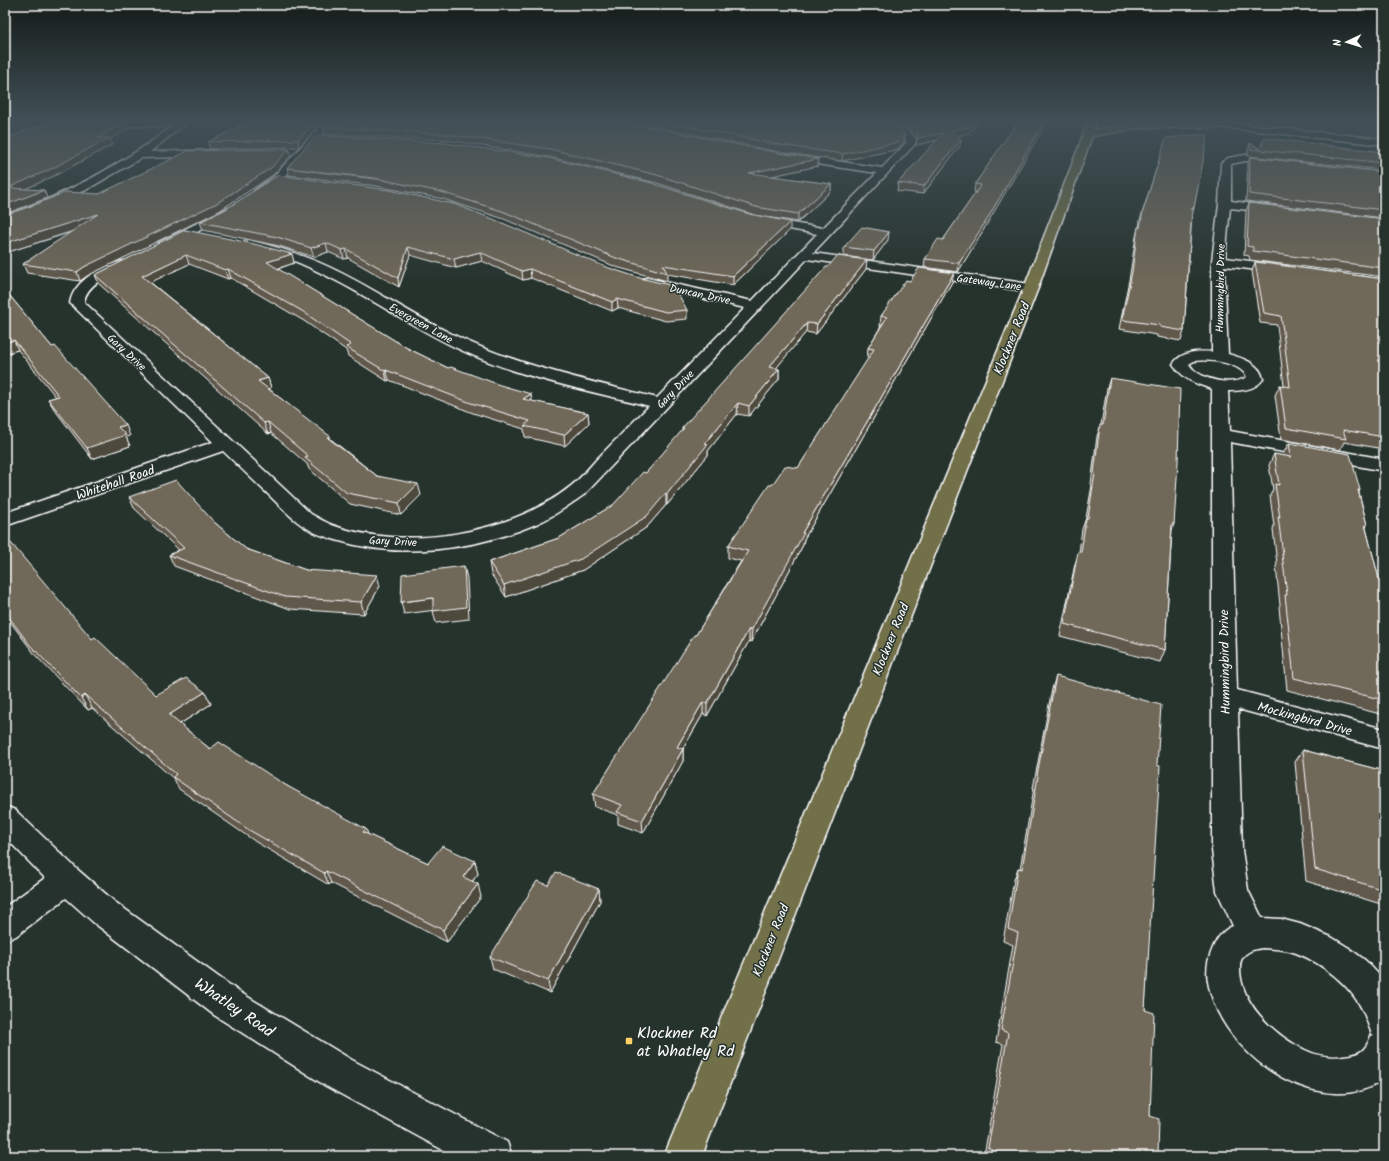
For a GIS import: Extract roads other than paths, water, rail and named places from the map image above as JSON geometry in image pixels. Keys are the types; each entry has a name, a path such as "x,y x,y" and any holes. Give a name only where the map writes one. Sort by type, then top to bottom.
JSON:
{"main road":[{"name":"Klockner Road","path":"683,1156 1031,288 1073,174"}],"street":[{"path":"5,220 79,189 109,174"},
{"name":"Gary Drive","path":"288,174 286,179 244,202 93,280 82,287 77,295 77,303 304,518 326,530 356,538 385,542 420,543 459,539 494,532 528,520 555,507 578,490 882,174"},
{"name":"Hummingbird Drive","path":"1220,357 1218,261 1225,204 1226,174"},
{"path":"1225,204 1293,212"},
{"path":"753,219 826,232"},
{"path":"186,233 209,237"},
{"name":"Evergreen Lane","path":"232,241 279,251 320,266 445,337 479,352 556,377 661,404"},
{"name":"Gateway Lane","path":"804,255 1031,288"},
{"path":"1218,261 1297,271"},
{"name":"Duncan Drive","path":"635,278 666,287 755,306"},
{"path":"1198,356 1220,357 1232,360 1246,367 1254,374 1254,379 1251,383 1243,385 1220,385 1197,379 1188,374 1182,369 1181,364 1183,360 1198,356"},
{"name":"Hummingbird Drive","path":"1220,385 1227,850 1233,891 1253,934"},
{"path":"1221,435 1384,465"},
{"name":"Whitehall Road","path":"5,520 225,444"},
{"name":"Mockingbird Drive","path":"1225,696 1384,739"},
{"name":"Whatley Road","path":"5,818 67,880 104,912 226,1003 339,1073 493,1156"},
{"path":"5,926 67,880"},
{"path":"1384,1022 1383,1015 1370,991 1350,969 1326,951 1301,939 1275,933 1253,934 1236,941 1225,956 1223,975 1228,997 1242,1021 1263,1044 1290,1062 1318,1073 1345,1076 1367,1071 1382,1057 1384,1049"}],"place":[{"name":"Klockner Rd at Whatley Rd","path":"629,1041"}]}
